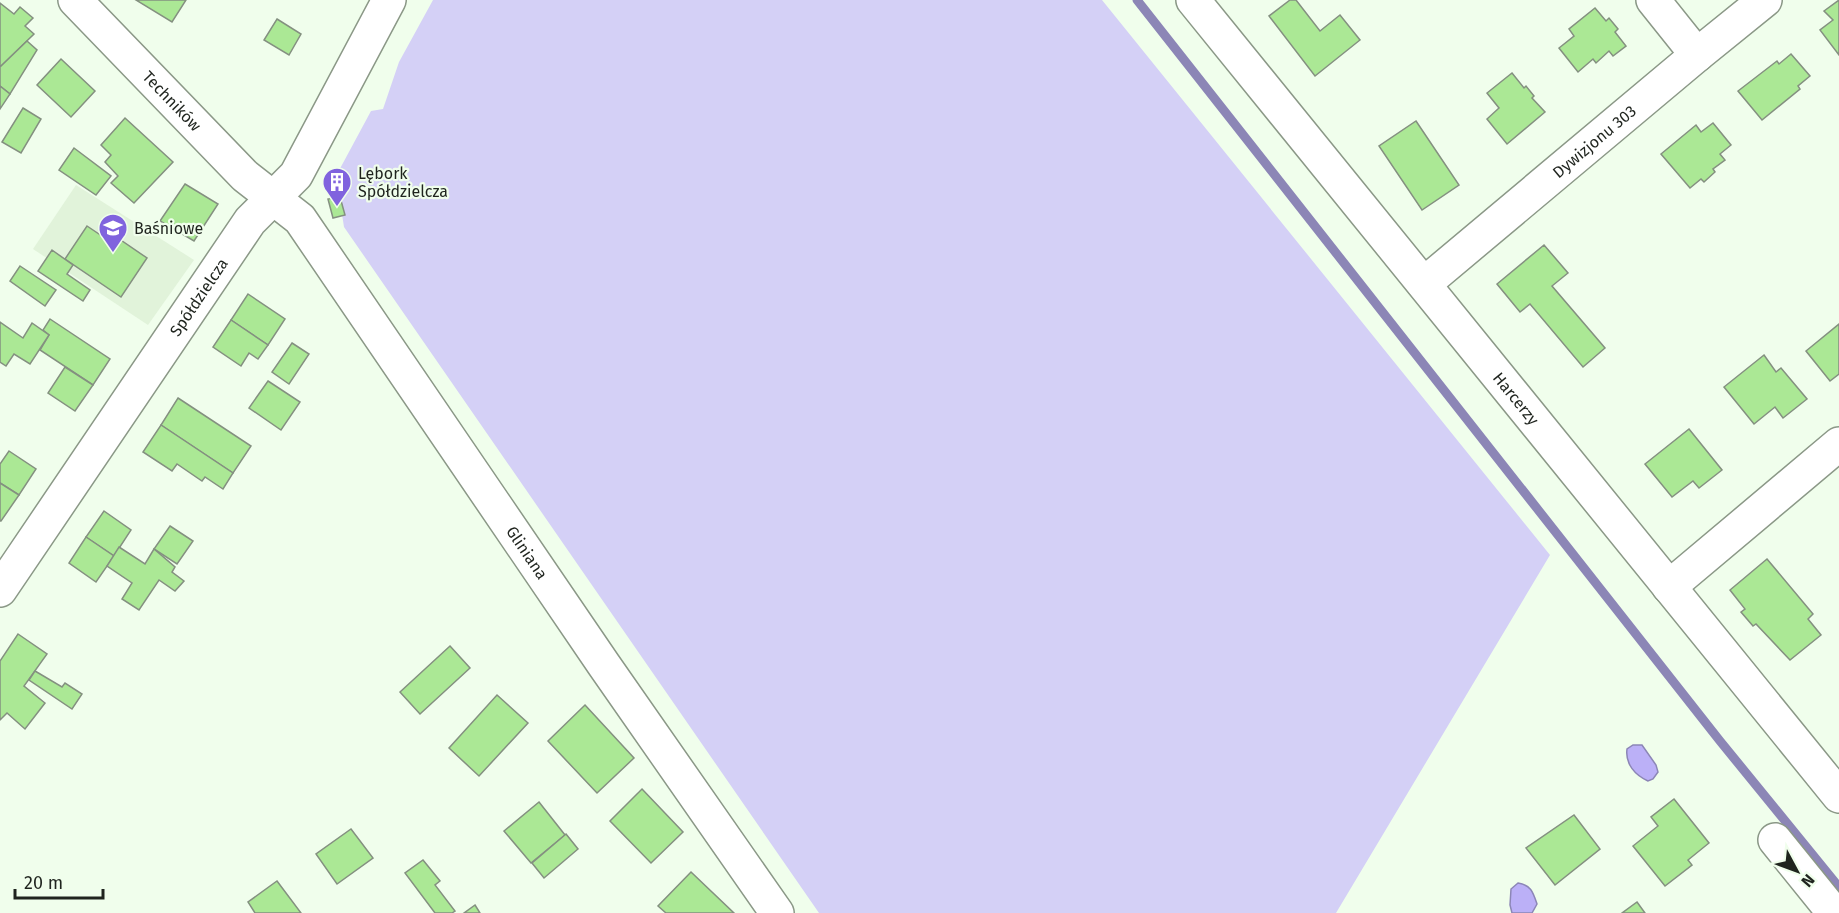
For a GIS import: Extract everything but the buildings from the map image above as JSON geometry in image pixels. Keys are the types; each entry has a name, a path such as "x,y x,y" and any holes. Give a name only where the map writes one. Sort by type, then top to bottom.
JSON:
{"street":[{"name":"Spółdzielcza","path":"0,590 250,221 296,175 389,0"},
{"name":"Harcerzy","path":"1193,0 1839,796"},
{"path":"1653,0 1697,55"},
{"name":"Dywizjonu 303","path":"1424,284 1765,0"},
{"name":"Techników","path":"82,3 244,176 273,198"},
{"name":"Gliniana","path":"273,198 300,219 604,665 777,913"},
{"path":"1669,587 1839,444"},
{"path":"1775,840 1834,913"}],"shaded area":[{"path":"433,0 1102,0 1550,555 1336,913 819,913 344,227 336,176 371,111 383,109 399,62"},
{"name":"Baśniowe","path":"76,185 194,260 148,325 33,249"},
{"path":"1633,745 1642,745 1656,765 1658,772 1653,779 1648,781 1643,779 1629,764 1627,749"},
{"path":"1518,883 1529,887 1533,893 1537,904 1532,913 1512,913 1511,889"}],"waterway":[{"path":"1137,0 1720,741 1839,887"}],"place":[{"name":"Lębork Spółdzielcza","path":"337,208"},
{"name":"Baśniowe","path":"113,254"}]}
